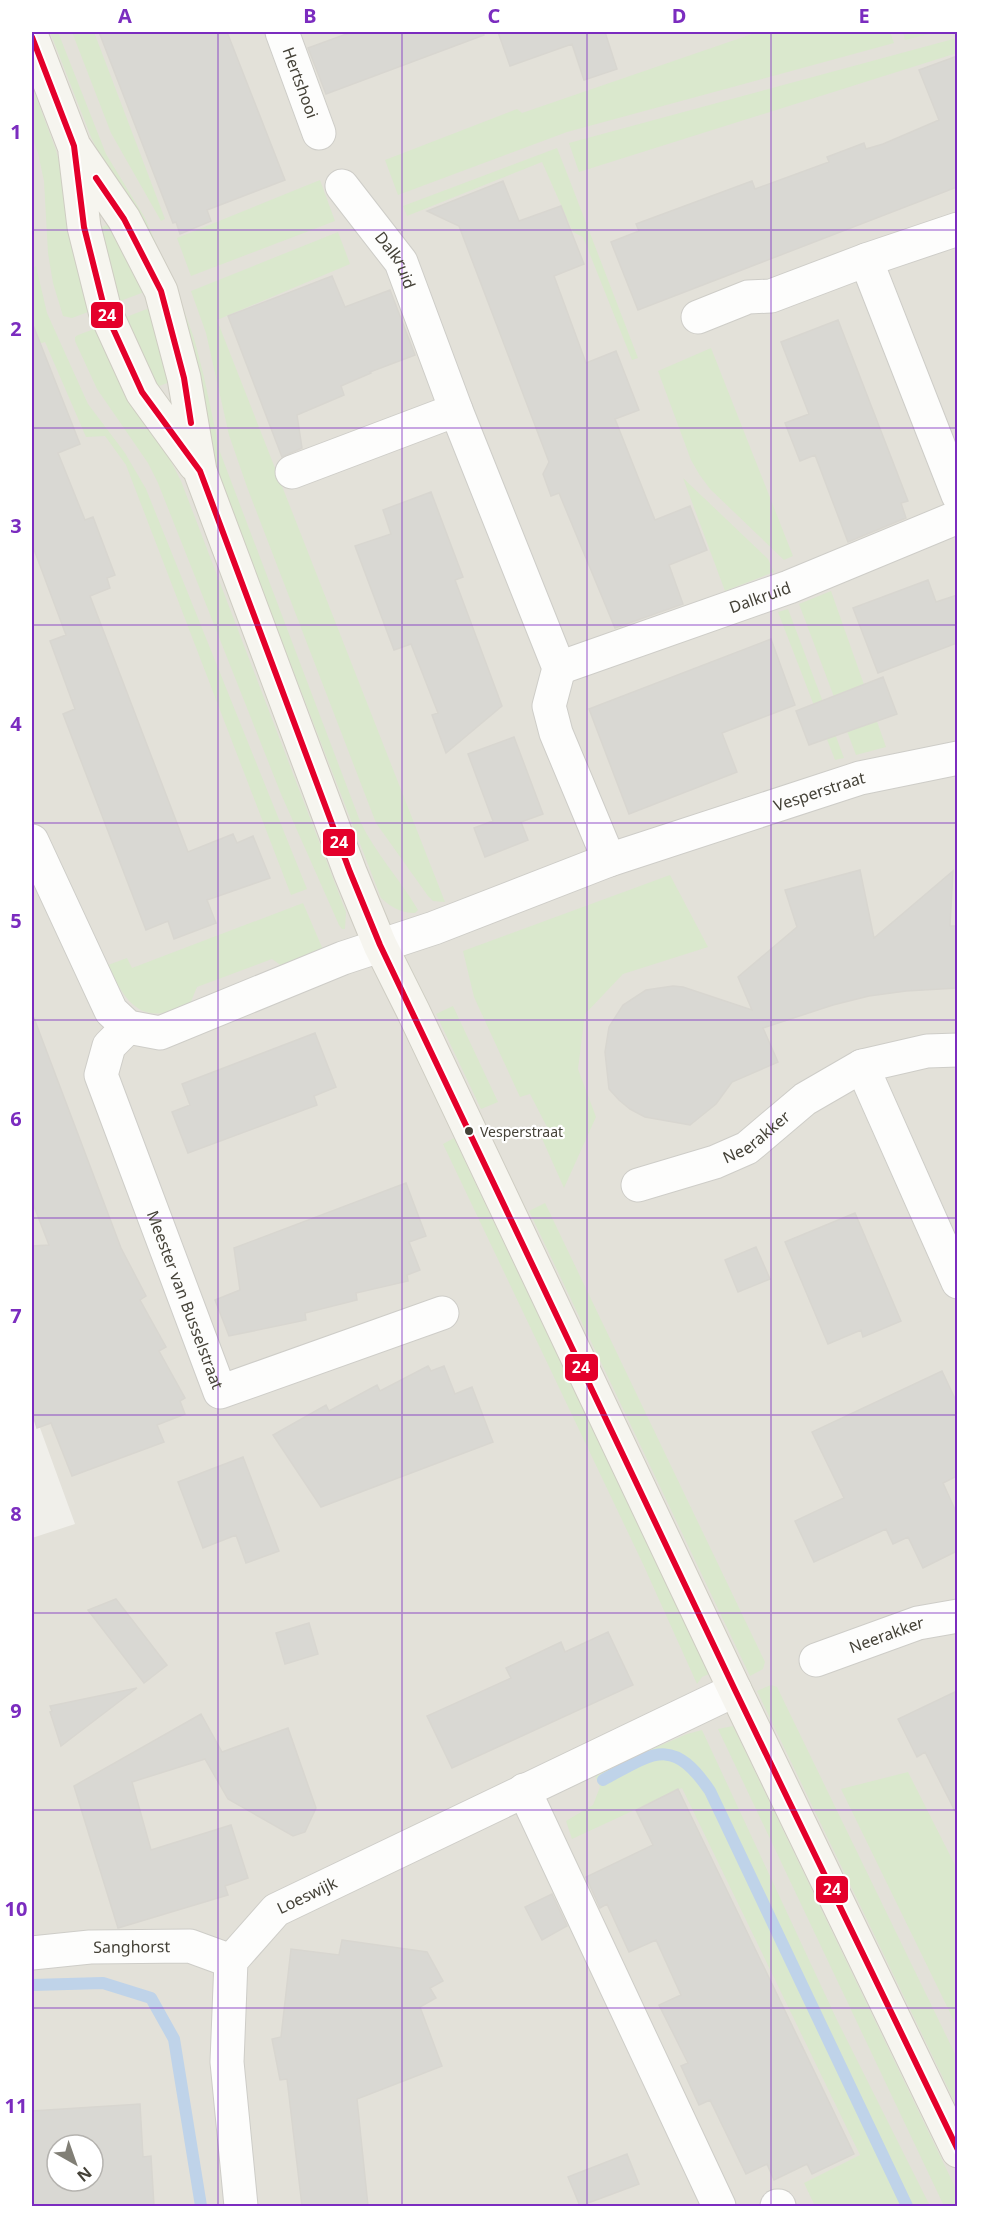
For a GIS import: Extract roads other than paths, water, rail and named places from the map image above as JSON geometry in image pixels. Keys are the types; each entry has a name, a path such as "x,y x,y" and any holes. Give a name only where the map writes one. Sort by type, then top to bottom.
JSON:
{"street":[{"name":"Hertshooi","path":"282,32 319,134"},
{"path":"32,37 74,146 124,219 161,291 184,378 200,471 350,872 380,945 957,2151"},
{"path":"74,146 84,227 105,311 142,392 200,471"},
{"name":"Dalkruid","path":"342,186 401,262 456,410 559,668 789,587 957,517"},
{"path":"698,317 748,297 771,296 957,229"},
{"path":"867,260 957,495"},
{"path":"292,472 456,410"},
{"path":"559,668 549,706 556,733 609,861"},
{"name":"Vesperstraat","path":"380,945 434,928 609,861 860,777 957,758"},
{"path":"32,840 111,1011 128,1027 160,1033 380,945"},
{"name":"Meester van Busselstraat","path":"128,1027 109,1046 101,1075 220,1392 442,1313"},
{"name":"Neerakker","path":"638,1185 715,1162 747,1148 805,1100 862,1066 927,1051 957,1050"},
{"path":"862,1066 957,1282"},
{"name":"Neerakker","path":"816,1660 918,1623 957,1616"},
{"name":"Loeswijk","path":"231,1961 276,1910 735,1690"},
{"path":"524,1790 719,2206"},
{"name":"Sanghorst","path":"32,1953 90,1947 190,1946 231,1961"},
{"path":"231,1961 227,2062 241,2206"}],"waterway":[{"path":"603,1780 635,1762 661,1754 673,1756 684,1762 697,1773 710,1791 907,2206"},
{"path":"32,1985 103,1983 151,1998 174,2039 201,2206"}],"place":[{"name":"Vesperstraat","path":"469,1131"}]}
